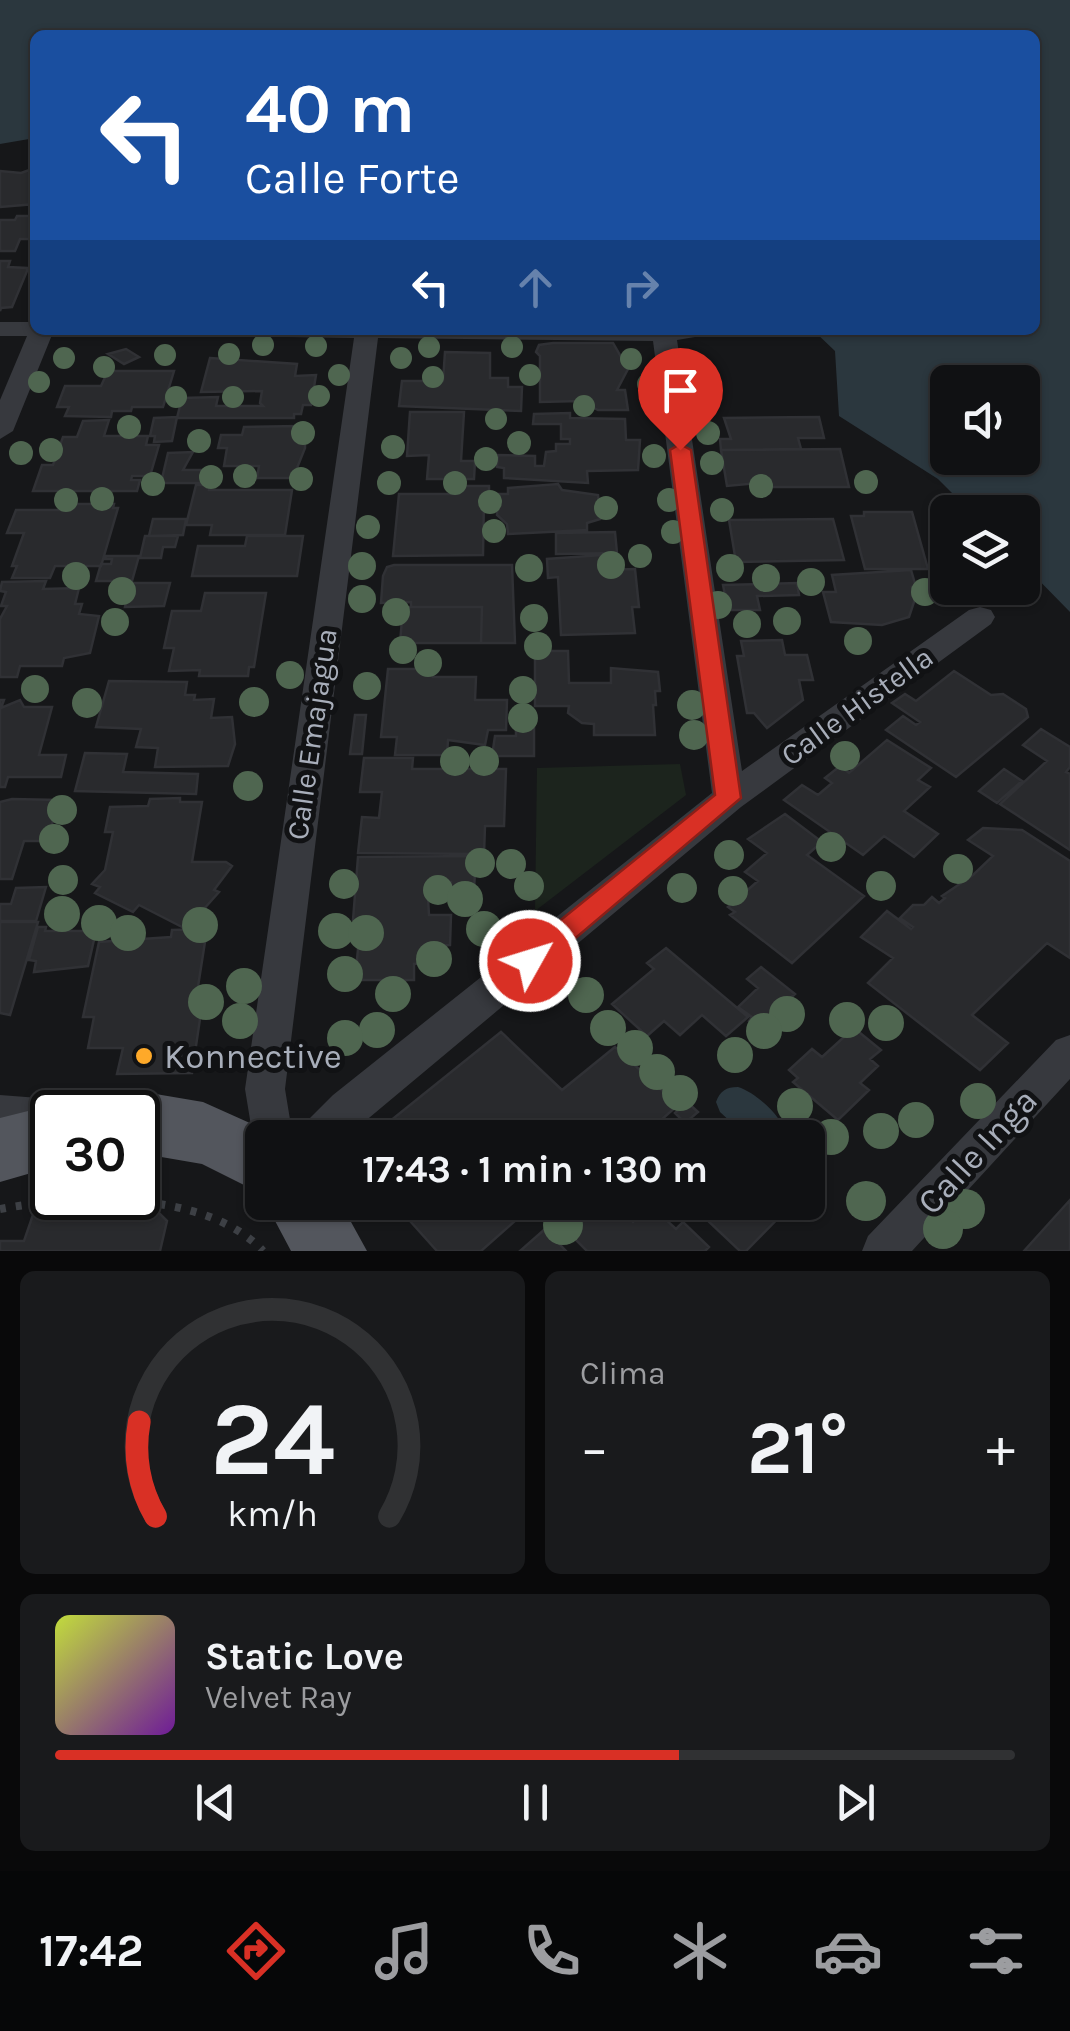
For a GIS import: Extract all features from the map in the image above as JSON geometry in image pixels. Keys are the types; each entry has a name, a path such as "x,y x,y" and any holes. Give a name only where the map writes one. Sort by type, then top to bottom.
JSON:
{"main road":[{"path":"160,1123 184,1125 245,1150"},
{"path":"0,1150 30,1142"},
{"path":"312,1220 332,1251"}],"street":[{"path":"0,329 30,330"},
{"path":"0,431 36,335"},
{"name":"Calle Emajagua","path":"271,1120 265,1090 366,335"},
{"path":"664,335 728,798"},
{"name":"Calle Histella","path":"335,1120 728,798 980,616"},
{"name":"Calle Inga","path":"883,1251 1070,1052"},
{"path":"0,1113 30,1115"}],"path":[{"path":"0,1209 48,1200 111,1198 221,1223 257,1242 263,1251"}],"shaded area":[{"path":"0,0 1070,0 1070,612 1040,581 1040,495 954,495 932,475 1040,475 1040,365 930,365 930,474 839,416 835,351 818,335 1040,335 1040,30 30,30 30,139 0,144"},
{"path":"680,764 686,795 535,911 537,768"},
{"path":"738,1087 753,1095 779,1120 729,1120 716,1102 727,1089"}],"building":[{"path":"30,170 30,204 0,207 0,171"},
{"path":"17,216 30,216 30,239 20,239 15,251 0,251 0,220 15,220"},
{"path":"0,261 10,261 8,267 27,271 12,307 0,311"},
{"path":"613,343 628,369 617,390 625,390 628,410 598,410 580,401 540,402 540,356 536,352 539,345"},
{"path":"126,349 139,357 124,364 108,354"},
{"path":"445,352 490,353 490,378 508,378 508,387 522,387 521,411 399,406 402,381 443,381"},
{"path":"210,358 297,364 295,376 316,375 311,405 303,405 301,414 294,414 294,418 177,418 182,398 218,397 216,406 263,406 262,391 201,392"},
{"path":"108,371 174,371 163,407 132,407 131,411 112,411 111,417 65,416 69,407 57,407 65,386 101,386"},
{"path":"410,412 464,412 461,461 475,461 474,479 427,479 429,455 407,456"},
{"path":"570,413 570,418 625,419 626,440 640,440 638,470 587,471 588,483 504,478 504,468 497,467 498,455 535,456 535,466 544,466 546,452 556,451 556,444 570,444 570,439 561,439 561,424 533,424 534,414"},
{"path":"177,417 172,441 154,442 155,436 150,436 154,418"},
{"path":"819,417 824,438 798,438 801,449 721,450 720,439 731,439 724,418"},
{"path":"109,420 104,436 148,436 146,445 159,445 150,476 132,476 131,480 140,480 137,491 33,491 42,465 53,465 63,437 77,437 83,421"},
{"path":"298,426 295,440 305,440 305,448 293,478 257,478 259,466 224,466 227,448 218,448 221,435 242,435 244,427"},
{"path":"840,449 849,487 769,487 768,482 727,486 721,450"},
{"path":"193,452 183,470 206,470 202,483 161,483 168,453"},
{"path":"558,484 562,490 598,495 600,519 587,523 587,530 508,534 507,524 497,515 498,494 508,494 508,488"},
{"path":"196,485 210,485 209,490 292,490 285,535 210,535 212,525 186,525"},
{"path":"455,486 489,486 489,498 484,498 483,555 393,556 399,494 455,494"},
{"path":"69,504 114,504 113,508 118,508 101,566 55,566 50,578 12,578 17,566 12,566 24,533 7,533 16,510 67,510"},
{"path":"864,512 912,512 928,569 865,569 851,516 864,516"},
{"path":"153,519 186,519 183,535 149,536"},
{"path":"833,519 844,560 736,562 729,520"},
{"path":"615,532 617,553 556,554 556,533"},
{"path":"145,536 178,536 175,547 163,547 161,558 140,558"},
{"path":"247,536 303,536 297,576 192,576 198,546 245,546"},
{"path":"602,555 603,570 635,569 639,607 632,607 635,633 561,635 558,577 548,578 547,559"},
{"path":"139,556 132,581 96,581 101,564 111,564 112,559 105,559"},
{"path":"512,565 515,643 481,643 482,607 381,603 383,576 387,567"},
{"path":"911,570 916,587 912,587 915,599 909,617 882,625 831,622 823,592 836,592 832,575"},
{"path":"46,581 43,589 79,588 75,604 82,604 79,614 99,616 90,653 64,658 62,666 20,666 17,677 0,677 0,619 7,606 1,606 6,592 0,591 2,582"},
{"path":"131,583 170,583 164,606 125,607"},
{"path":"797,583 799,595 757,596 760,610 728,610 723,585"},
{"path":"205,593 266,593 254,667 249,667 248,676 199,676 200,670 169,671 174,648 164,648 172,611 201,611"},
{"path":"482,607 481,643 400,643 403,608"},
{"path":"782,640 785,655 807,655 813,680 799,680 803,700 767,728 754,713 747,713 737,656 744,656 741,641"},
{"path":"535,651 568,651 569,683 611,683 611,668 658,672 660,691 655,691 653,705 655,735 594,735 594,724 582,723 568,713 569,706 535,706"},
{"path":"388,669 434,669 433,677 476,677 475,700 507,700 506,730 488,730 485,745 448,740 447,755 395,755 397,737 381,737"},
{"path":"954,671 991,695 1003,694 1026,709 1028,717 956,777 886,730 903,716 916,725 920,722 892,703 905,694 916,701"},
{"path":"109,681 187,682 185,695 195,695 194,700 214,699 211,718 232,717 235,744 228,766 155,767 158,748 136,747 141,729 96,727"},
{"path":"0,700 4,700 1,708 20,700 24,707 52,707 39,755 66,755 61,777 8,777 5,787 0,787"},
{"path":"355,715 366,715 362,754 350,754"},
{"path":"516,725 534,725 534,756 492,756 495,736 516,736"},
{"path":"1041,729 1070,747 1070,767 1066,772 1070,774 1070,850 1000,804 1047,761 1023,745"},
{"path":"887,740 931,768 918,780 930,787 904,811 938,834 914,857 884,836 863,855 784,800 802,785 818,795 832,783 825,778 840,766 849,773"},
{"path":"85,753 127,754 123,772 198,774 196,794 75,791"},
{"path":"364,758 413,758 412,769 506,769 504,826 485,826 484,854 358,853 362,817 379,818 382,792 360,792"},
{"path":"1004,769 1022,781 997,803 979,791"},
{"path":"180,798 180,802 202,802 192,862 226,862 232,866 214,890 219,892 186,929 139,905 133,912 95,893 100,887 92,884 105,870 113,832 105,832 110,807 148,806 150,799"},
{"path":"59,800 47,841 24,841 12,879 0,879 0,802"},
{"path":"785,814 822,842 807,855 864,896 792,963 730,915 735,912 728,907 758,881 745,872 767,853 748,839"},
{"path":"983,828 1022,830 1070,861 1070,958 1047,943 972,1015 1008,1043 980,1070 868,983 893,958 861,937 887,911 911,929 900,918 913,905 924,905 932,897 939,903 945,898 942,896 973,875 993,856 968,840"},
{"path":"476,856 474,889 451,889 451,882 427,882 429,915 451,915 450,945 427,946 426,963 414,964 414,980 355,980 359,939 372,938 374,920 353,920 358,857"},
{"path":"46,887 36,921 0,921 0,904 11,904 16,888"},
{"path":"0,922 38,922 10,1015 0,1013"},
{"path":"38,927 46,927 45,931 96,931 88,966 34,972 36,961 29,960"},
{"path":"207,929 194,1012 201,1012 192,1073 117,1074 123,1048 88,1048 94,1017 83,1017 99,942 171,937 172,930"},
{"path":"666,948 748,1017 726,1036 702,1015 680,1035 664,1021 647,1036 612,1004 654,969 647,963"},
{"path":"761,967 795,994 757,1028 749,1021 752,1017 738,1007 758,988 747,979"},
{"path":"854,1028 881,1050 870,1059 878,1066 860,1083 869,1090 838,1120 793,1082 798,1078 789,1070 812,1049 822,1057"},
{"path":"501,1032 562,1090 615,1047 678,1105 661,1120 391,1120"},
{"path":"687,1102 698,1112 689,1120 682,1120 675,1113"},
{"path":"1070,1200 1070,1251 1024,1251"},
{"path":"160,1214 167,1221 160,1251 0,1251 0,1241 24,1241 31,1220 160,1220"},
{"path":"409,1220 516,1220 481,1251 437,1251"},
{"path":"582,1220 666,1220 676,1229 683,1222 709,1247 705,1251 587,1251 569,1233"},
{"path":"707,1220 776,1220 746,1251 740,1251"},
{"path":"545,1229 566,1251 520,1251"}],"place":[{"name":"Konnective","path":"144,1056"}],"route":[{"path":"530,961 728,798 680,450"}]}
